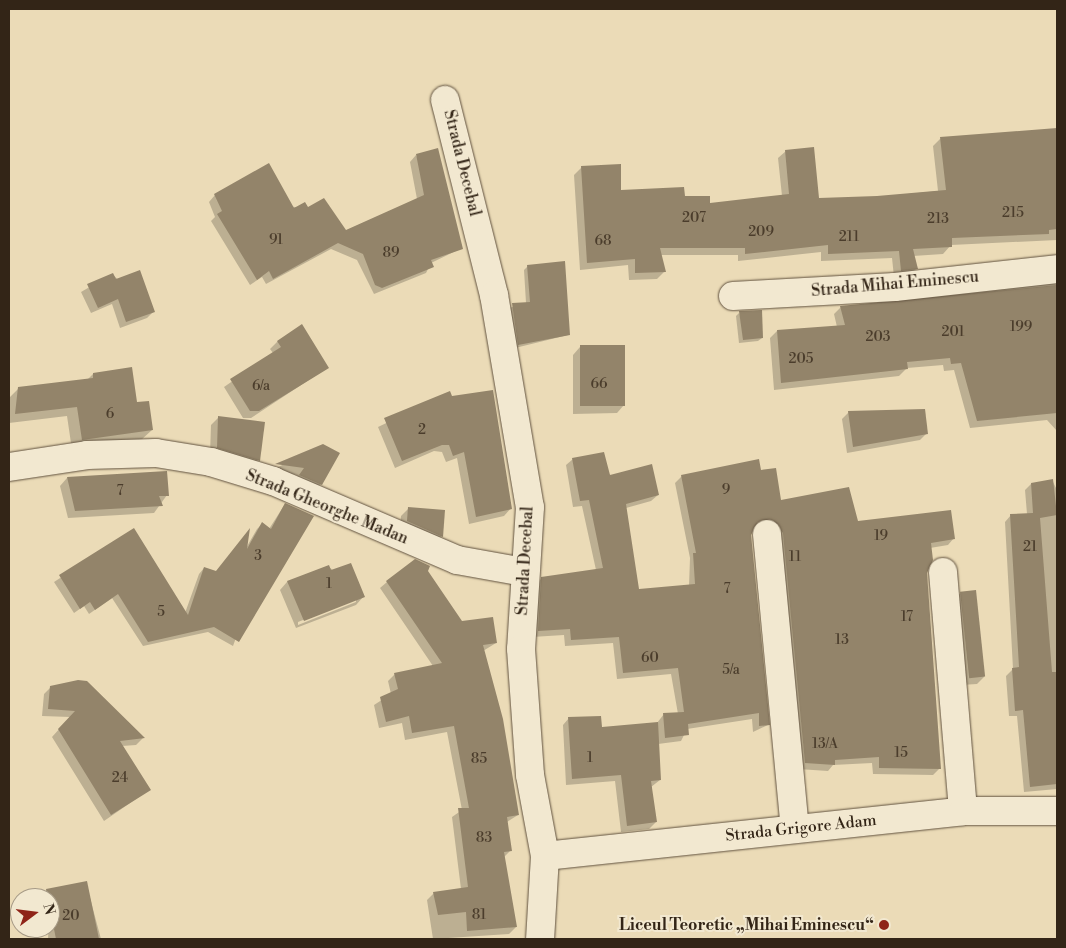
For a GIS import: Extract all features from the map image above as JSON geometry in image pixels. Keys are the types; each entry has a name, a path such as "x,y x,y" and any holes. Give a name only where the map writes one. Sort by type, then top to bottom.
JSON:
{"street":[{"name":"Strada Decebal","path":"446,100 494,296 530,507 524,572 521,649 530,775 545,856 540,939"},
{"name":"Strada Mihai Eminescu","path":"733,296 895,287 1057,269"},
{"name":"Strada Gheorghe Madan","path":"9,466 87,455 136,454 211,462 273,481 458,560 524,572"},
{"path":"767,534 796,828"},
{"path":"943,572 963,812"},
{"name":"Strada Grigore Adam","path":"545,856 796,828 963,812 1057,811"}],"building":[{"path":"1057,128 1057,229 1049,230 1049,234 952,238 952,247 913,249 918,269 901,271 899,251 828,254 828,245 745,254 745,248 660,248 666,272 635,273 635,259 587,263 581,166 621,164 621,190 684,187 685,196 710,196 710,203 789,194 785,150 814,147 819,198 877,196 946,190 940,137"},
{"path":"438,148 463,249 431,260 434,267 382,288 375,285 363,254 338,243 273,279 269,271 257,280 217,214 222,211 214,194 269,163 294,208 305,202 308,207 324,198 346,230 424,195 416,154"},
{"path":"565,261 570,335 518,345 512,303 530,302 527,265"},
{"path":"140,270 155,312 126,322 118,299 98,308 87,284 113,273 116,279"},
{"path":"1057,285 1057,413 977,421 961,363 951,364 950,358 907,362 908,369 781,383 777,330 845,325 840,306"},
{"path":"762,310 763,338 743,340 739,311"},
{"path":"302,324 329,368 259,411 250,411 230,379 281,347 277,341"},
{"path":"580,345 625,345 625,406 580,406"},
{"path":"132,367 137,402 149,401 153,430 82,440 77,407 15,414 18,387 93,378 93,373"},
{"path":"493,390 512,509 476,517 464,452 453,456 449,445 442,445 402,461 384,418 450,391 452,396"},
{"path":"925,409 928,434 853,447 848,411"},
{"path":"218,416 265,422 260,461 217,448"},
{"path":"323,444 340,453 322,485 299,475 304,468 275,464"},
{"path":"604,452 610,475 652,464 659,495 626,504 639,589 695,584 693,553 696,553 681,475 759,459 761,470 776,468 781,500 849,487 858,521 951,510 955,539 931,543 933,560 927,573 941,769 879,768 879,757 835,760 835,765 805,763 783,533 773,520 758,522 751,535 770,725 759,726 759,713 688,724 689,735 665,738 663,713 684,712 678,668 623,673 619,637 571,640 570,629 538,631 541,577 603,568 589,500 580,501 572,458"},
{"path":"167,471 169,496 159,496 163,506 75,511 67,477"},
{"path":"1053,479 1057,515 1040,518 1052,672 1057,672 1057,784 1030,787 1023,710 1015,711 1012,668 1019,667 1010,514 1033,513 1031,483"},
{"path":"285,503 314,516 239,642 214,627 148,642 118,594 95,610 90,602 80,609 59,575 134,528 188,615 204,567 216,571 250,528 247,549 262,522 271,529"},
{"path":"408,507 445,510 443,537 407,521"},
{"path":"415,559 430,566 428,571 462,621 493,617 497,643 483,645 503,719 519,815 507,817 512,851 504,852 517,927 467,931 466,912 438,915 433,892 468,887 458,808 469,808 454,726 412,733 409,716 386,722 380,697 398,689 394,673 442,663 386,581"},
{"path":"351,563 365,597 304,621 287,581 329,565 331,570"},
{"path":"976,590 985,677 969,678 960,592"},
{"path":"78,680 87,681 145,738 120,741 151,790 111,815 58,729 75,711 48,709 50,686"},
{"path":"601,716 602,727 658,722 661,780 651,781 657,822 627,826 621,775 572,779 568,717"},
{"path":"87,881 99,939 56,939 60,938 60,888 51,888"}],"place":[{"name":"Liceul Teoretic „Mihai Eminescu“","path":"884,925"}]}
